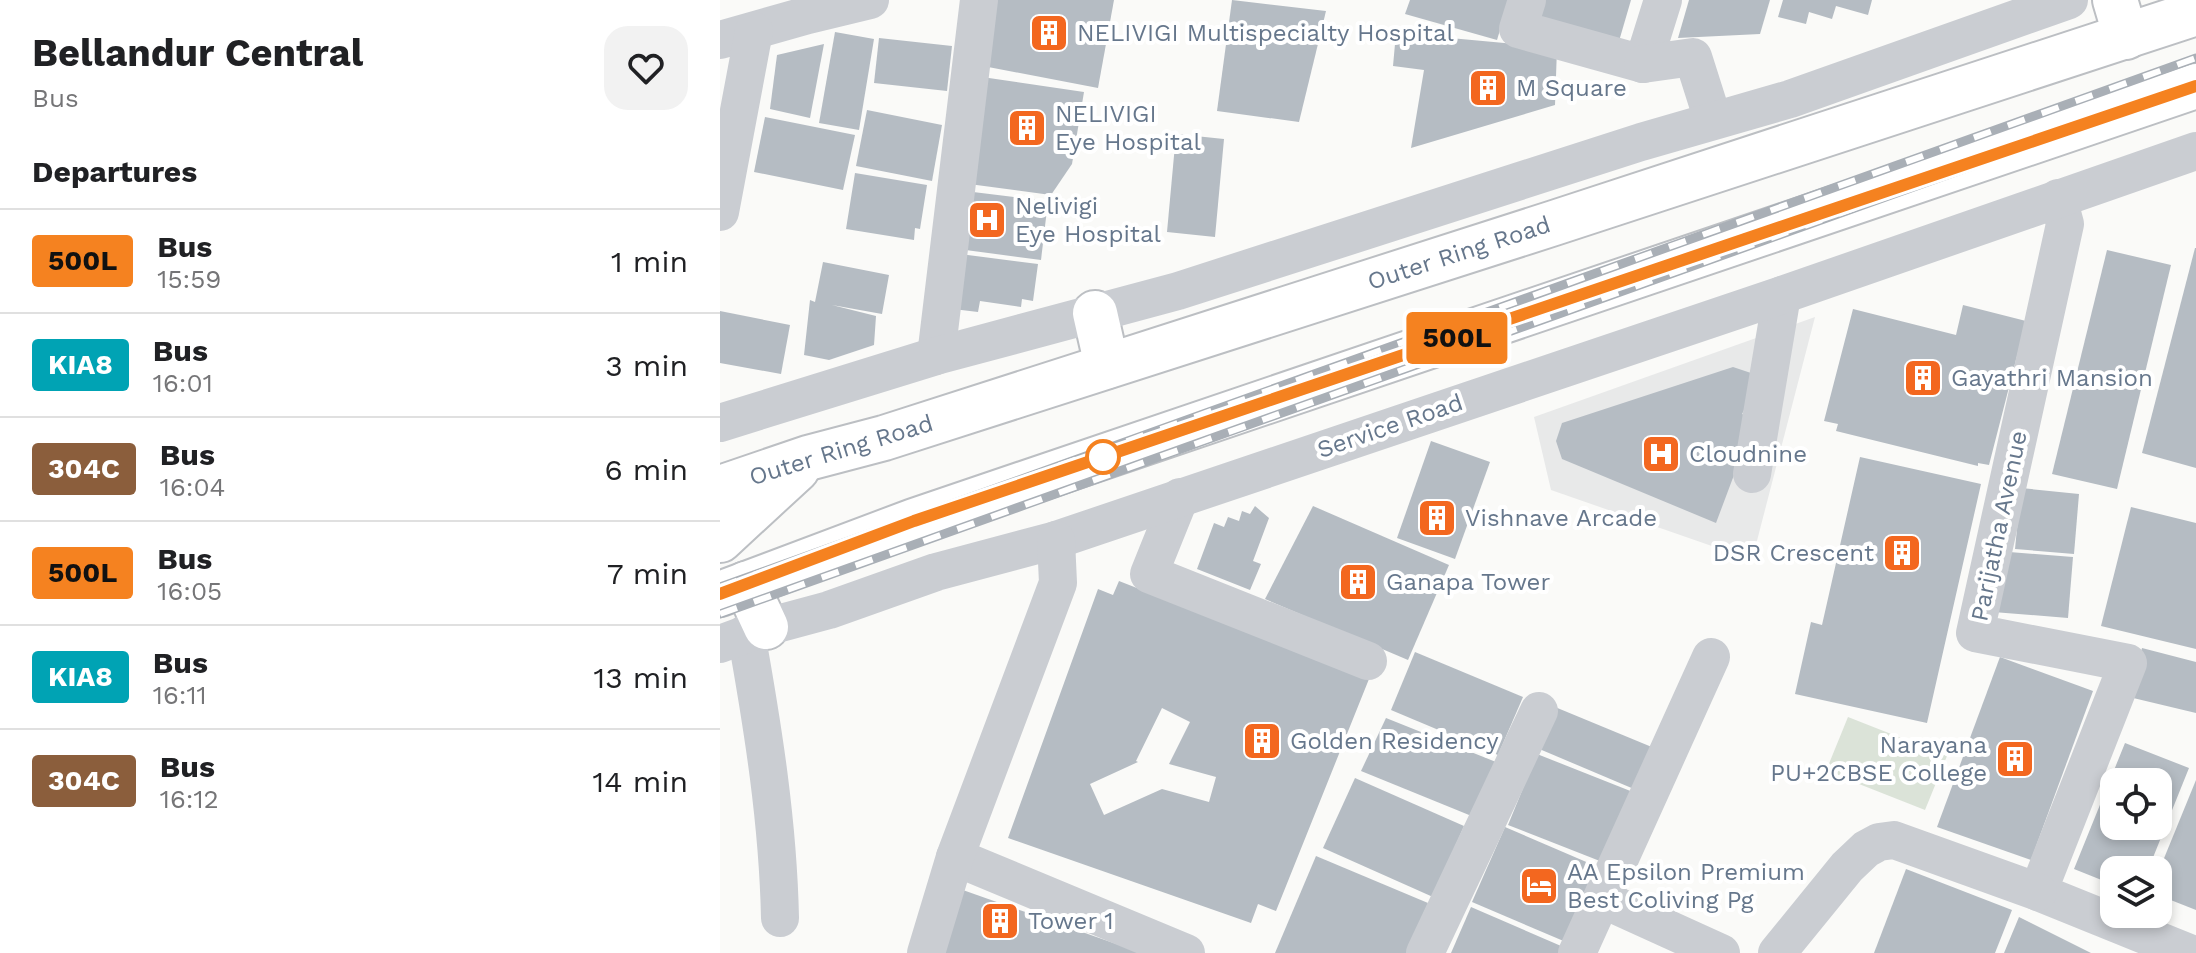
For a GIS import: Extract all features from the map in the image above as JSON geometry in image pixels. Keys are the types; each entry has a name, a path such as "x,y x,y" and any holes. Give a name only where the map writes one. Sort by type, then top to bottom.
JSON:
{"highway":[{"name":"Outer Ring Road","path":"720,488 1554,223 2121,18 2196,13"},
{"path":"744,635 733,589 929,516 2196,86"},
{"path":"1095,313 1107,366"},
{"path":"720,540 808,458"}],"street":[{"path":"720,212 737,35 809,7 870,0"},
{"path":"936,356 979,0"},
{"path":"1527,0 1518,29 1643,64 1693,57 1713,120"},
{"path":"1643,64 1663,0"},
{"path":"720,423 936,356 1178,291 1641,142 1790,99 2019,8 2069,0"},
{"name":"Service Road","path":"744,635 829,610 936,572 1056,540 1782,295 2196,151"},
{"name":"Parijatha Avenue","path":"2038,892 2128,663 1975,633 2065,224 2058,198"},
{"path":"1752,474 1782,295"},
{"path":"1180,497 1149,574 1368,661"},
{"path":"926,953 955,857 1058,583 1056,540"},
{"path":"744,635 771,788 780,918"},
{"path":"1577,953 1711,657"},
{"path":"1425,953 1539,711"},
{"path":"1777,953 1847,867 1866,849 1879,842 1894,840 2038,892 2189,953"},
{"path":"955,857 1186,953"},
{"path":"1602,899 1721,953"}],"shaded area":[{"name":"Cloudnine","path":"1815,317 1752,560 1551,490 1534,417"},
{"path":"1848,717 1947,756 1925,810 1826,771"}],"building":[{"name":"NELIVIGI Multispecialty Hospital","path":"995,0 1114,0 1098,88 983,66"},
{"path":"1232,0 1326,11 1299,122 1217,111"},
{"path":"1410,0 1509,0 1497,40 1405,14"},
{"path":"1545,0 1631,0 1617,48 1537,24"},
{"path":"1689,0 1770,0 1760,34 1678,38"},
{"path":"1783,0 1872,0 1868,15 1836,6 1832,19 1809,12 1806,24 1778,17"},
{"path":"835,32 874,39 859,130 819,123"},
{"name":"M Square","path":"1396,33 1557,48 1555,105 1411,148 1424,70 1393,66"},
{"path":"879,38 952,46 947,91 874,83"},
{"path":"824,44 810,118 770,109 777,55"},
{"name":"NELIVIGI Eye Hospital","path":"982,77 1084,92 1072,164 1051,195 969,184"},
{"path":"867,110 942,125 932,181 856,166"},
{"path":"765,117 855,135 843,190 754,172"},
{"path":"1176,134 1224,139 1215,237 1167,232"},
{"path":"855,173 927,185 920,229 915,228 914,240 846,229"},
{"path":"965,191 1048,201 1041,260 958,249"},
{"path":"2196,248 2196,468 2142,453"},
{"path":"2107,250 2171,265 2117,489 2052,474"},
{"path":"960,254 1038,264 1033,301 1022,299 1021,307 980,301 978,312 953,309"},
{"path":"823,262 889,275 882,314 832,305 876,316 874,345 829,360 804,355 810,300 815,302"},
{"name":"Gayathri Mansion","path":"1963,305 2026,321 1989,465 1978,463 1978,466 1836,431 1838,424 1824,421 1853,309 1956,335"},
{"path":"720,311 790,325 781,374 720,363"},
{"path":"1733,367 1751,373 1755,389 1742,414 1755,419 1716,523 1562,459 1556,441 1562,423"},
{"name":"Vishnave Arcade","path":"1431,441 1490,462 1455,559 1397,538"},
{"name":"DSR Crescent","path":"1860,457 1981,484 1927,723 1795,694 1811,622 1822,625"},
{"path":"2021,488 2079,494 2074,554 2015,549"},
{"path":"1255,506 1269,518 1253,561 1261,564 1250,590 1197,569 1214,523 1224,527 1228,517 1239,521 1242,511 1250,514"},
{"name":"Ganapa Tower","path":"1313,506 1449,565 1408,660 1265,599"},
{"path":"2131,507 2196,523 2196,649 2101,626"},
{"path":"1997,551 2073,557 2068,618 1993,612"},
{"name":"Golden Residency","path":"1119,581 1369,679 1276,911 1258,904 1251,923 1008,838 1098,589 1113,595","holes":["1162,708 1190,722 1169,764 1216,777 1209,802 1162,789 1104,815 1090,784 1138,762"]},
{"path":"2142,648 2196,662 2196,713 2129,697"},
{"path":"1415,652 1523,697 1498,755 1391,710"},
{"name":"Narayana PU+2CBSE College","path":"2000,657 2093,691 2031,860 1937,827"},
{"path":"1555,707 1659,750 1641,792 1537,748"},
{"path":"1386,718 1496,762 1474,817 1361,771"},
{"path":"2125,743 2189,768 2172,810 2172,768 2115,768"},
{"path":"1537,754 1638,794 1610,865 1508,825"},
{"path":"1355,778 1464,826 1433,897 1323,848"},
{"path":"2196,780 2196,910 2172,901 2172,856 2165,856"},
{"path":"2100,805 2100,840 2160,840 2154,856 2100,856 2100,879 2074,869"},
{"name":"AA Epsilon Premium Best Coliving Pg","path":"1505,827 1605,870 1573,945 1472,902"},
{"path":"1316,856 1428,903 1407,953 1275,953"},
{"path":"1906,869 2012,910 1995,953 1874,953"},
{"name":"Tower 1","path":"960,889 1142,953 937,953"},
{"path":"1471,907 1568,949 1567,953 1451,953"},
{"path":"2019,917 2091,953 2004,953"}],"railway":[{"path":"720,587 2196,58"},
{"path":"720,614 2196,86"}],"bus line":[{"name":"500L","path":"720,594 914,521 2196,86"}],"place":[{"name":"NELIVIGI Multispecialty Hospital","path":"1049,33"},
{"name":"M Square","path":"1488,88"},
{"name":"NELIVIGI Eye Hospital","path":"1027,128"},
{"name":"Nelivigi Eye Hospital","path":"987,220"},
{"name":"Gayathri Mansion","path":"1923,378"},
{"name":"Cloudnine","path":"1661,454"},
{"name":"Vishnave Arcade","path":"1437,518"},
{"name":"DSR Crescent","path":"1902,553"},
{"name":"Ganapa Tower","path":"1358,582"},
{"name":"Golden Residency","path":"1262,741"},
{"name":"Narayana PU+2CBSE College","path":"2015,759"},
{"name":"AA Epsilon Premium Best Coliving Pg","path":"1539,886"},
{"name":"Tower 1","path":"1000,921"}]}
